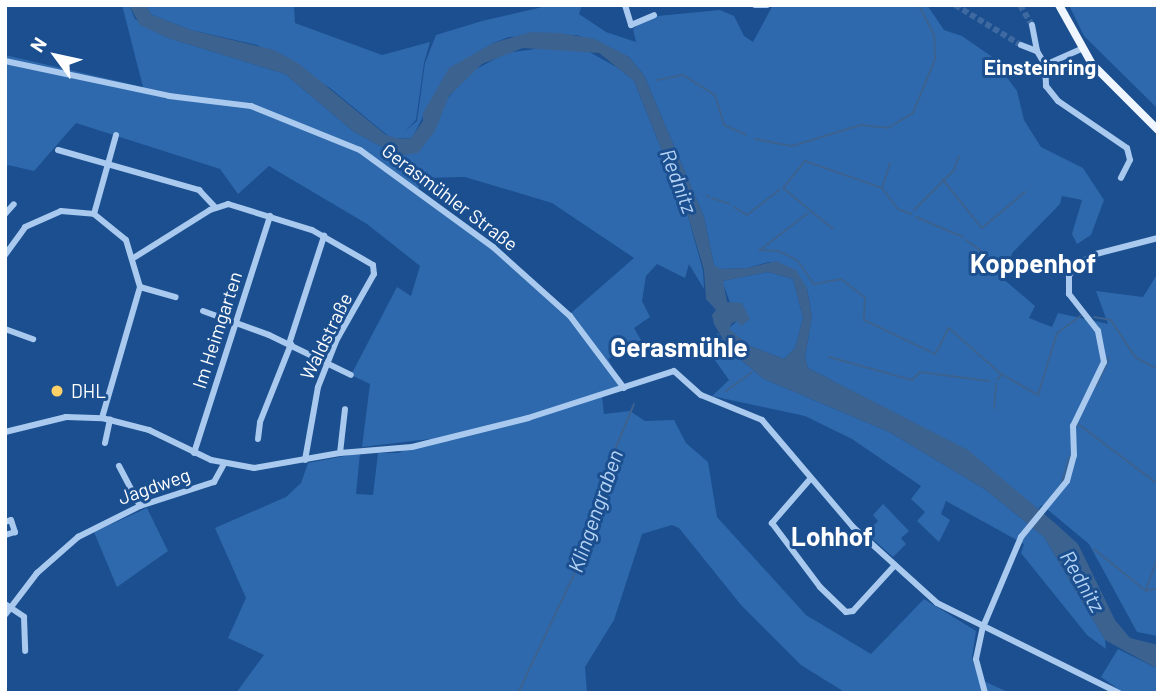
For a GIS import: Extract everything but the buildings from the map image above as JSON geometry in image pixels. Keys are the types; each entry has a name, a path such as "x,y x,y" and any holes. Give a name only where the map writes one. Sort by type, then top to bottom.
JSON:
{"main road":[{"path":"1059,5 1082,49 1158,130"}],"street":[{"path":"625,5 631,25 654,15"},
{"path":"755,5 767,5"},
{"path":"1032,25 1037,51 1045,65 1046,86 1058,101 1127,148 1130,160 1121,178"},
{"path":"1021,45 1037,51"},
{"path":"1045,65 1082,49"},
{"name":"Gerasmühler Straße","path":"5,61 169,96 251,106 360,150 425,194 532,281 570,316 624,388"},
{"path":"94,214 116,135"},
{"path":"58,150 199,190 215,207"},
{"path":"5,214 14,204"},
{"path":"135,257 215,207 233,205 324,236 290,344 260,422 258,439"},
{"path":"5,255 8,239 47,215 72,210 94,214 113,226 135,257 141,287 106,419 105,443"},
{"name":"Im Heimgarten","path":"194,453 270,216"},
{"name":"Waldstraße","path":"305,460 312,409 326,363 375,269 324,236"},
{"path":"985,693 976,659 983,627 1024,533 1067,481 1073,455 1073,426 1104,362 1102,340 1073,302 1067,286 1069,276 1076,265 1096,254 1158,238"},
{"path":"141,287 176,297"},
{"path":"203,311 290,344 351,375"},
{"path":"5,329 33,339"},
{"path":"5,432 66,417 106,419 149,430 194,453 224,464 254,468 340,453 412,447 679,373 701,395 758,416 853,527 937,603 1119,693"},
{"path":"340,453 345,409"},
{"name":"Jagdweg","path":"5,615 8,605 37,573 71,543 140,506 214,482 224,464"},
{"path":"119,466 140,506"},
{"path":"811,478 772,523 820,587 846,612 853,611 895,565"},
{"path":"5,522 11,520 15,532 5,536"},
{"path":"8,605 24,617 25,651"}],"shaded area":[{"path":"122,5 129,5 135,19 168,38 285,74 354,132 399,156 469,73 506,53 542,48 586,50 618,68 634,81 688,216 703,271 704,289 689,264 685,278 657,264 646,276 642,301 650,317 634,328 641,340 608,359 623,388 602,396 604,414 630,411 645,421 674,420 686,443 708,462 717,517 806,615 871,654 924,599 976,631 972,658 979,679 1010,693 846,693 801,665 741,605 679,528 672,525 642,534 614,620 585,667 587,693 236,693 264,655 228,638 246,598 215,528 286,497 301,483 308,463 360,453 356,494 373,495 378,453 398,453 430,439 362,447 370,384 351,375 397,287 411,296 420,266 367,224 269,166 238,194 220,169 76,123 34,171 8,165 5,169 5,55 143,87","holes":["465,177 552,203 634,258 571,313 418,191 421,178"]},
{"path":"145,5 294,5 295,23 382,55 430,42 424,63 416,120 405,131 417,121 425,63 436,35 482,21 551,5 582,5 579,14 606,32 636,42 633,29 647,17 720,10 734,16 744,36 753,42 773,5 927,5 944,30 962,36 991,56 1017,91 1024,120 1041,147 1083,168 1104,200 1091,235 1077,244 1072,234 1082,200 1062,196 1060,204 1013,252 1001,277 1035,306 1029,318 1052,327 1058,313 1108,324 1096,291 1143,297 1158,273 1158,636 1137,632 1089,544 1042,505 1037,510 968,451 808,368 805,357 812,317 807,288 769,262 747,268 719,269 714,265 704,217 644,75 629,57 577,35 509,37 493,43 433,97 412,138 392,139 330,88 257,45 191,30 152,15"},
{"path":"1069,5 1158,5 1158,109 1084,36"},
{"path":"768,272 793,279 803,318 795,348 784,359 750,346 728,329 737,321 722,281"},
{"path":"718,333 730,351 764,379 889,432 986,490 1044,537 1105,640 1106,649 1087,635 1021,553 1024,544 946,501 941,514 950,520 939,542 917,521 925,512 911,499 921,486 852,439 805,416 712,396 729,380 712,356 712,341"},
{"path":"883,504 909,531 901,538 906,544 893,557 866,533 878,521 873,515"},
{"path":"147,508 168,551 117,587 94,532"},
{"path":"1118,649 1158,669 1158,693 1124,693 1101,677"}],"water":[{"name":"Rednitz","path":"129,5 145,5 152,15 191,30 274,50 298,63 386,135 400,139 411,138 423,121 423,113 449,68 493,43 531,32 560,33 595,39 629,57 644,75 704,217 714,265 720,269 747,268 776,261 796,270 807,288 812,317 805,357 808,368 968,450 1056,524 1078,544 1115,620 1130,638 1158,645 1158,669 1105,640 1044,537 986,490 889,432 764,379 730,351 714,324 712,315 716,310 706,299 704,270 688,216 634,81 599,53 523,48 482,64 449,96 435,131 418,153 399,156 354,132 285,74 168,38 140,25","holes":["768,272 793,279 803,318 795,348 784,359 750,346 729,329 732,323 737,321 741,326 750,319 742,303 727,302 723,281"]}],"waterway":[{"path":"755,139 792,146 861,125 888,128 913,113 935,59 934,35 919,5"},
{"path":"657,80 683,75 715,95 724,125 746,135"},
{"path":"914,210 954,170 959,156"},
{"path":"833,229 783,188 805,161 882,188 898,209 911,214"},
{"path":"882,188 890,163"},
{"path":"942,179 982,228 1025,192"},
{"path":"734,207 747,215 779,190"},
{"path":"712,198 729,204"},
{"path":"808,213 760,250 779,251 797,260 814,284 841,279 865,298 864,320 935,354 949,328 1001,374 1038,395 1057,333 1080,316"},
{"path":"916,217 963,237"},
{"path":"966,240 984,253 1002,278"},
{"path":"1094,317 1111,320 1135,357 1158,369"},
{"path":"829,357 912,380 920,372 989,381"},
{"path":"1096,386 1109,358"},
{"path":"726,391 752,372"},
{"path":"997,380 1001,375"},
{"path":"994,408 996,384"},
{"name":"Klingengraben","path":"518,693 589,543 609,464 634,404"},
{"path":"1077,423 1155,482"},
{"path":"1062,482 1070,456"},
{"path":"1094,549 1146,591 1158,588"},
{"path":"1146,590 1158,557"}],"tunnel":[{"path":"955,5 1021,45"},
{"path":"1020,5 1032,25"}],"place":[{"name":"DHL","path":"57,391"}],"district":[{"name":"Einsteinring","path":"1040,67"},
{"name":"Koppenhof","path":"1033,263"},
{"name":"Gerasmühle","path":"679,347"},
{"name":"Lohhof","path":"832,536"}]}
